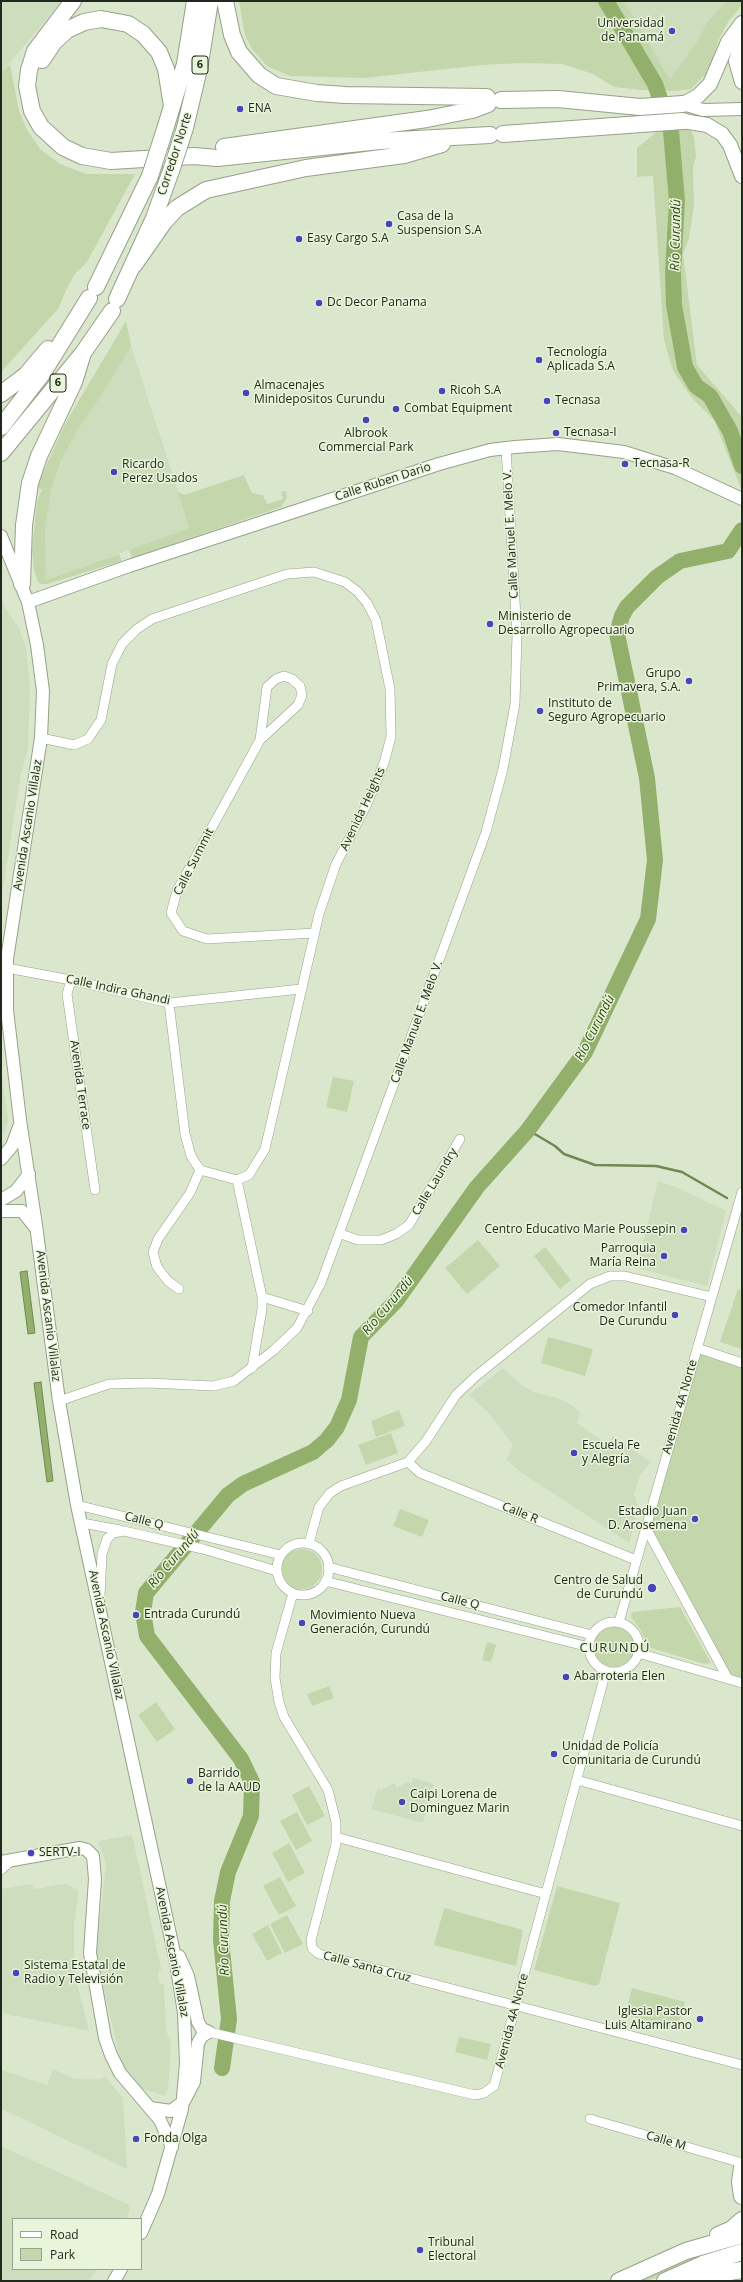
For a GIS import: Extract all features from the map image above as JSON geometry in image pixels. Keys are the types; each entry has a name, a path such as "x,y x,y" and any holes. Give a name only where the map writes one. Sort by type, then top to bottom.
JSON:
{"highway":[{"path":"73,1 35,51 29,70 27,86 32,111 41,127 51,138 70,152 82,156 111,161 194,156 217,158 380,141 682,122"},
{"name":"Corredor Norte","path":"1,427 42,374 92,292 150,176 185,64 195,1"},
{"name":"Corredor Norte","path":"1,453 83,353 114,305 134,265 171,171 185,128 199,70 210,1"},
{"path":"224,1 232,35 239,52 259,75 276,86 316,93 345,95 492,100 558,98 640,107 681,104"},
{"path":"32,111 36,76 48,50 60,37 76,25 101,19 128,24 149,40 163,60 172,106"},
{"path":"194,156 212,149 427,119 472,110 492,100"},
{"path":"134,265 164,222 178,208 206,190 306,168 404,155 471,136"},
{"path":"1,394 26,375 77,316"},
{"path":"22,584 24,525 30,483 39,456 74,382 83,353"},
{"path":"742,2168 740,2182 742,2196"},
{"path":"619,2281 732,2229 742,2220"},
{"path":"686,2251 742,2235"},
{"path":"665,2281 703,2264 742,2252"},
{"path":"675,2281 742,2270"}],"main road":[{"path":"681,104 698,96 710,84 728,42 742,23"},
{"path":"742,41 736,61 742,82"},
{"path":"681,104 703,110 742,109"},
{"path":"682,122 703,110"},
{"path":"682,122 707,125 722,134 730,145 742,176"},
{"name":"Calle Ruben Dario","path":"28,602 136,564 439,464 506,448 558,444 624,452 675,468 742,499"},
{"name":"Avenida Ascanio Villalaz","path":"1,536 22,584 28,602 37,644 43,691 41,738 7,968 7,1010 20,1120 37,1229 59,1401 77,1505 100,1604 172,1942 185,2019 186,2063 184,2101 158,2194 142,2231"},
{"name":"Avenida Ascanio Villalaz","path":"1,1159 14,1143 20,1120"},
{"path":"1,1200 16,1191 28,1174"},
{"path":"1,1211 18,1210 24,1212 37,1229"},
{"path":"7,1861 80,1848 87,1850 93,1856 95,1879 90,1952 105,2038 120,2073 163,2124 172,2147"},
{"path":"172,1942 187,1972 198,2022 202,2029 211,2033"},
{"path":"150,2108 171,2111 184,2101 194,2082 198,2043 202,2036 211,2033"},
{"path":"114,2281 120,2270"}],"street":[{"name":"Calle Manuel E. Melo V.","path":"59,1401 109,1384 149,1383 213,1386 234,1381 274,1350 297,1328 308,1311 341,1234 486,832 503,769 515,704 517,634 506,448"},
{"name":"Avenida Heights","path":"41,738 74,745 91,736 101,720 112,664 122,644 137,629 152,619 287,574 314,572 345,582 367,603 376,620 390,689 391,737 384,763 366,806 336,864 319,914 265,1149 249,1175 237,1180"},
{"path":"284,676 292,679 300,686 302,695 298,705 260,740 267,687 276,679 284,676"},
{"name":"Calle Summit","path":"260,740 177,891 171,913 183,931 207,939 315,933"},
{"name":"Calle Indira Ghandi","path":"7,968 71,980 169,1003 301,989"},
{"name":"Avenida Terrace","path":"71,980 67,994 95,1190"},
{"path":"169,1003 185,1134 191,1156 200,1170 237,1180 262,1297 262,1309 252,1368"},
{"name":"Calle Laundry","path":"341,1234 358,1240 381,1240 396,1234 409,1225 460,1139"},
{"path":"180,1290 168,1282 157,1267 153,1252 158,1238 190,1193 200,1170"},
{"name":"Avenida 4A Norte","path":"619,1622 742,1192"},
{"path":"309,1543 319,1508 330,1493 341,1486 408,1462 426,1441 454,1398 476,1377 590,1284 601,1278 610,1276 625,1276 712,1297"},
{"path":"262,1297 308,1311"},
{"path":"697,1348 742,1363"},
{"name":"Calle R","path":"408,1462 420,1473 636,1560"},
{"name":"Calle Q","path":"77,1505 281,1554"},
{"path":"82,1523 124,1531"},
{"path":"646,1528 728,1679"},
{"name":"Calle Q","path":"100,1604 102,1554 107,1539 113,1533 124,1531 169,1541 203,1549 277,1571"},
{"path":"309,1543 315,1546 324,1555 328,1567 325,1581 315,1591 301,1594 293,1593 284,1587 277,1571 281,1554 293,1544 309,1543"},
{"name":"Calle Q","path":"328,1567 592,1635"},
{"name":"Calle Q","path":"325,1581 589,1647"},
{"name":"Calle Santa Cruz","path":"293,1593 276,1654 275,1678 279,1702 284,1717 328,1790 336,1822 336,1844 311,1940 312,1948 319,1954 742,2065"},
{"path":"619,1622 630,1627 636,1635 639,1644 638,1653 637,1659 626,1669 613,1672 606,1670 595,1662 589,1647 592,1635 602,1625 619,1622"},
{"path":"638,1653 742,1684"},
{"name":"Avenida 4A Norte","path":"211,2033 475,2096 484,2093 494,2086 606,1670"},
{"path":"577,1780 742,1826"},
{"path":"336,1836 546,1894"},
{"path":"1,1870 7,1861"},
{"name":"Calle M","path":"590,2119 742,2163"}],"shaded area":[{"path":"1,1 62,1 1,73"},
{"name":"Universidad de Panamá","path":"624,1 727,1 707,22 698,40 670,79"},
{"name":"Ricardo Perez Usados","path":"131,346 190,528 46,580 45,530 52,486 62,459 77,431 105,390"},
{"path":"1,593 4,606 19,628 26,647 30,687 28,749 21,773 1,901"},
{"path":"1,1067 8,1119 6,1130 1,1137"},
{"name":"Centro Educativo Marie Poussepin","path":"658,1181 681,1189 726,1211 707,1286 637,1268"},
{"path":"27,1271 35,1333 28,1334 20,1272"},
{"name":"Escuela Fe y Alegría","path":"503,1368 522,1385 536,1393 557,1398 572,1405 580,1413 577,1423 607,1444 613,1436 651,1462 640,1475 634,1495 639,1507 629,1543 522,1473 507,1460 513,1445 489,1413 469,1395"},
{"path":"41,1382 53,1481 47,1482 34,1383"},
{"name":"Caipi Lorena de Dominguez Marin","path":"413,1778 434,1784 432,1792 434,1793 430,1806 427,1806 423,1823 371,1809 378,1789 381,1790 394,1783 397,1788 406,1782 412,1783"},
{"path":"132,1835 162,1972 158,1971 159,1983 164,1984 166,2030 171,2044 168,2089 164,2096 141,2088 132,2080 121,2063 96,1956 106,1864 98,1841"},
{"path":"33,1884 34,1889 66,1884 79,1891 74,1925 74,1957 78,1987 89,2031 1,2013 1,1889"},
{"path":"53,2069 75,2079 101,2079 105,2076 123,2098 127,2169 2,2109 1,2112 1,2070 47,2085"},
{"path":"1,2146 130,2205 127,2218 12,2218 12,2270 96,2270 89,2281 1,2281"}],"green space":[{"path":"239,1 624,1 670,79 698,40 707,22 727,1 742,1 742,5 728,22 718,41 712,61 705,75 691,89 673,91 614,87 593,74 562,64 523,63 483,65 364,78 290,76 267,66 252,49 245,35"},
{"path":"10,64 19,111 27,130 41,150 60,164 86,174 135,174 87,262 75,274 68,286 58,309 1,372 1,73"},
{"path":"690,128 694,137 696,156 693,168 694,206 689,238 683,254 697,365 742,417 742,491 714,420 693,399 673,371 664,340 653,176 637,177 637,148 656,132"},
{"path":"126,321 131,346 105,390 77,431 62,459 52,486 45,530 46,580 119,554 122,561 47,584 41,584 38,582 34,570 32,549 37,502 42,489 36,488 65,424"},
{"path":"244,475 252,493 263,495 267,504 283,499 281,492 286,491 287,498 281,507 132,558 129,550 189,528 178,492 184,495"},
{"path":"333,1077 354,1081 347,1112 326,1107"},
{"path":"478,1240 500,1266 467,1294 445,1268"},
{"path":"545,1247 571,1280 560,1289 534,1256"},
{"path":"738,1289 742,1290 742,1349 720,1342"},
{"path":"548,1337 593,1349 585,1376 541,1363"},
{"name":"Estadio Juan D. Arosemena","path":"697,1348 742,1363 742,1684 728,1679 646,1528"},
{"path":"399,1410 405,1426 376,1437 371,1421"},
{"path":"391,1433 398,1453 366,1465 358,1445"},
{"path":"400,1509 429,1520 422,1537 393,1526"},
{"path":"302,1549 310,1551 316,1555 320,1561 322,1569 320,1577 316,1583 310,1587 302,1589 294,1587 288,1583 284,1577 282,1569 284,1561 288,1555 294,1551"},
{"path":"680,1607 711,1663 704,1664 648,1647 640,1629 631,1617 632,1612"},
{"path":"614,1622 624,1624 632,1629 637,1637 639,1647 637,1657 632,1665 624,1670 614,1672 604,1670 596,1665 591,1657 589,1647 591,1637 596,1629 604,1624"},
{"path":"487,1642 496,1645 491,1662 482,1660"},
{"path":"329,1686 334,1698 312,1706 307,1694"},
{"path":"156,1702 175,1729 157,1742 138,1715"},
{"path":"309,1786 325,1816 307,1825 292,1795"},
{"path":"297,1812 312,1841 296,1850 280,1821"},
{"path":"289,1843 305,1873 288,1882 272,1853"},
{"path":"280,1877 296,1906 279,1915 263,1886"},
{"path":"557,1886 620,1903 599,1984 595,1986 534,1970"},
{"path":"444,1908 523,1930 516,1966 434,1945"},
{"path":"287,1915 303,1944 285,1953 270,1924"},
{"path":"268,1925 282,1953 267,1961 252,1934"},
{"path":"632,1988 685,2002 677,2029 625,2015"},
{"path":"459,2037 491,2044 487,2060 455,2052"},
{"path":"742,2240 742,2246 646,2281 637,2281 682,2260"}],"waterway":[{"name":"Río Curundú","path":"606,1 655,84 671,131 677,201 673,272 674,305 685,367 696,386 710,396 730,431 742,466"},
{"name":"Río Curundú","path":"222,2068 229,2019 221,1940 222,1901 228,1872 251,1816 252,1782 241,1759 147,1636 143,1612 146,1593 228,1495 243,1484 313,1452 327,1440 337,1427 349,1400 361,1337 396,1301 477,1187 528,1130 585,1052 648,919 655,860 647,778 617,634 622,616 627,607 657,577 680,561 728,551 742,530"},
{"path":"528,1130 555,1146 564,1154 595,1165 656,1166 682,1172 727,1198"}],"place":[{"name":"Universidad de Panamá","path":"672,31"},
{"name":"ENA","path":"240,109"},
{"name":"Casa de la Suspension S.A","path":"389,224"},
{"name":"Easy Cargo S.A","path":"299,239"},
{"name":"Dc Decor Panama","path":"319,303"},
{"name":"Tecnología Aplicada S.A","path":"539,360"},
{"name":"Ricoh S.A","path":"442,391"},
{"name":"Almacenajes Minidepositos Curundu","path":"246,393"},
{"name":"Tecnasa","path":"547,401"},
{"name":"Combat Equipment","path":"396,409"},
{"name":"Albrook Commercial Park","path":"366,420"},
{"name":"Tecnasa-I","path":"556,433"},
{"name":"Tecnasa-R","path":"625,464"},
{"name":"Ricardo Perez Usados","path":"114,472"},
{"name":"Ministerio de Desarrollo Agropecuario","path":"490,624"},
{"name":"Grupo Primavera, S.A.","path":"689,681"},
{"name":"Instituto de Seguro Agropecuario","path":"540,711"},
{"name":"Centro Educativo Marie Poussepin","path":"684,1230"},
{"name":"Parroquia María Reina","path":"664,1256"},
{"name":"Comedor Infantil De Curundu","path":"675,1315"},
{"name":"Escuela Fe y Alegría","path":"574,1453"},
{"name":"Estadio Juan D. Arosemena","path":"695,1519"},
{"name":"Centro de Salud de Curundú","path":"652,1588"},
{"name":"Entrada Curundú","path":"136,1615"},
{"name":"Movimiento Nueva Generación, Curundú","path":"302,1623"},
{"name":"Abarroteria Elen","path":"566,1677"},
{"name":"Unidad de Policía Comunitaria de Curundú","path":"554,1754"},
{"name":"Barrido de la AAUD","path":"190,1781"},
{"name":"Caipi Lorena de Dominguez Marin","path":"402,1802"},
{"name":"SERTV-I","path":"31,1853"},
{"name":"Sistema Estatal de Radio y Televisión","path":"16,1973"},
{"name":"Iglesia Pastor Luis Altamirano","path":"700,2019"},
{"name":"Fonda Olga","path":"136,2139"},
{"name":"Tribunal Electoral","path":"420,2250"}],"district":[{"name":"CURUNDÚ","path":"615,1648"}]}
